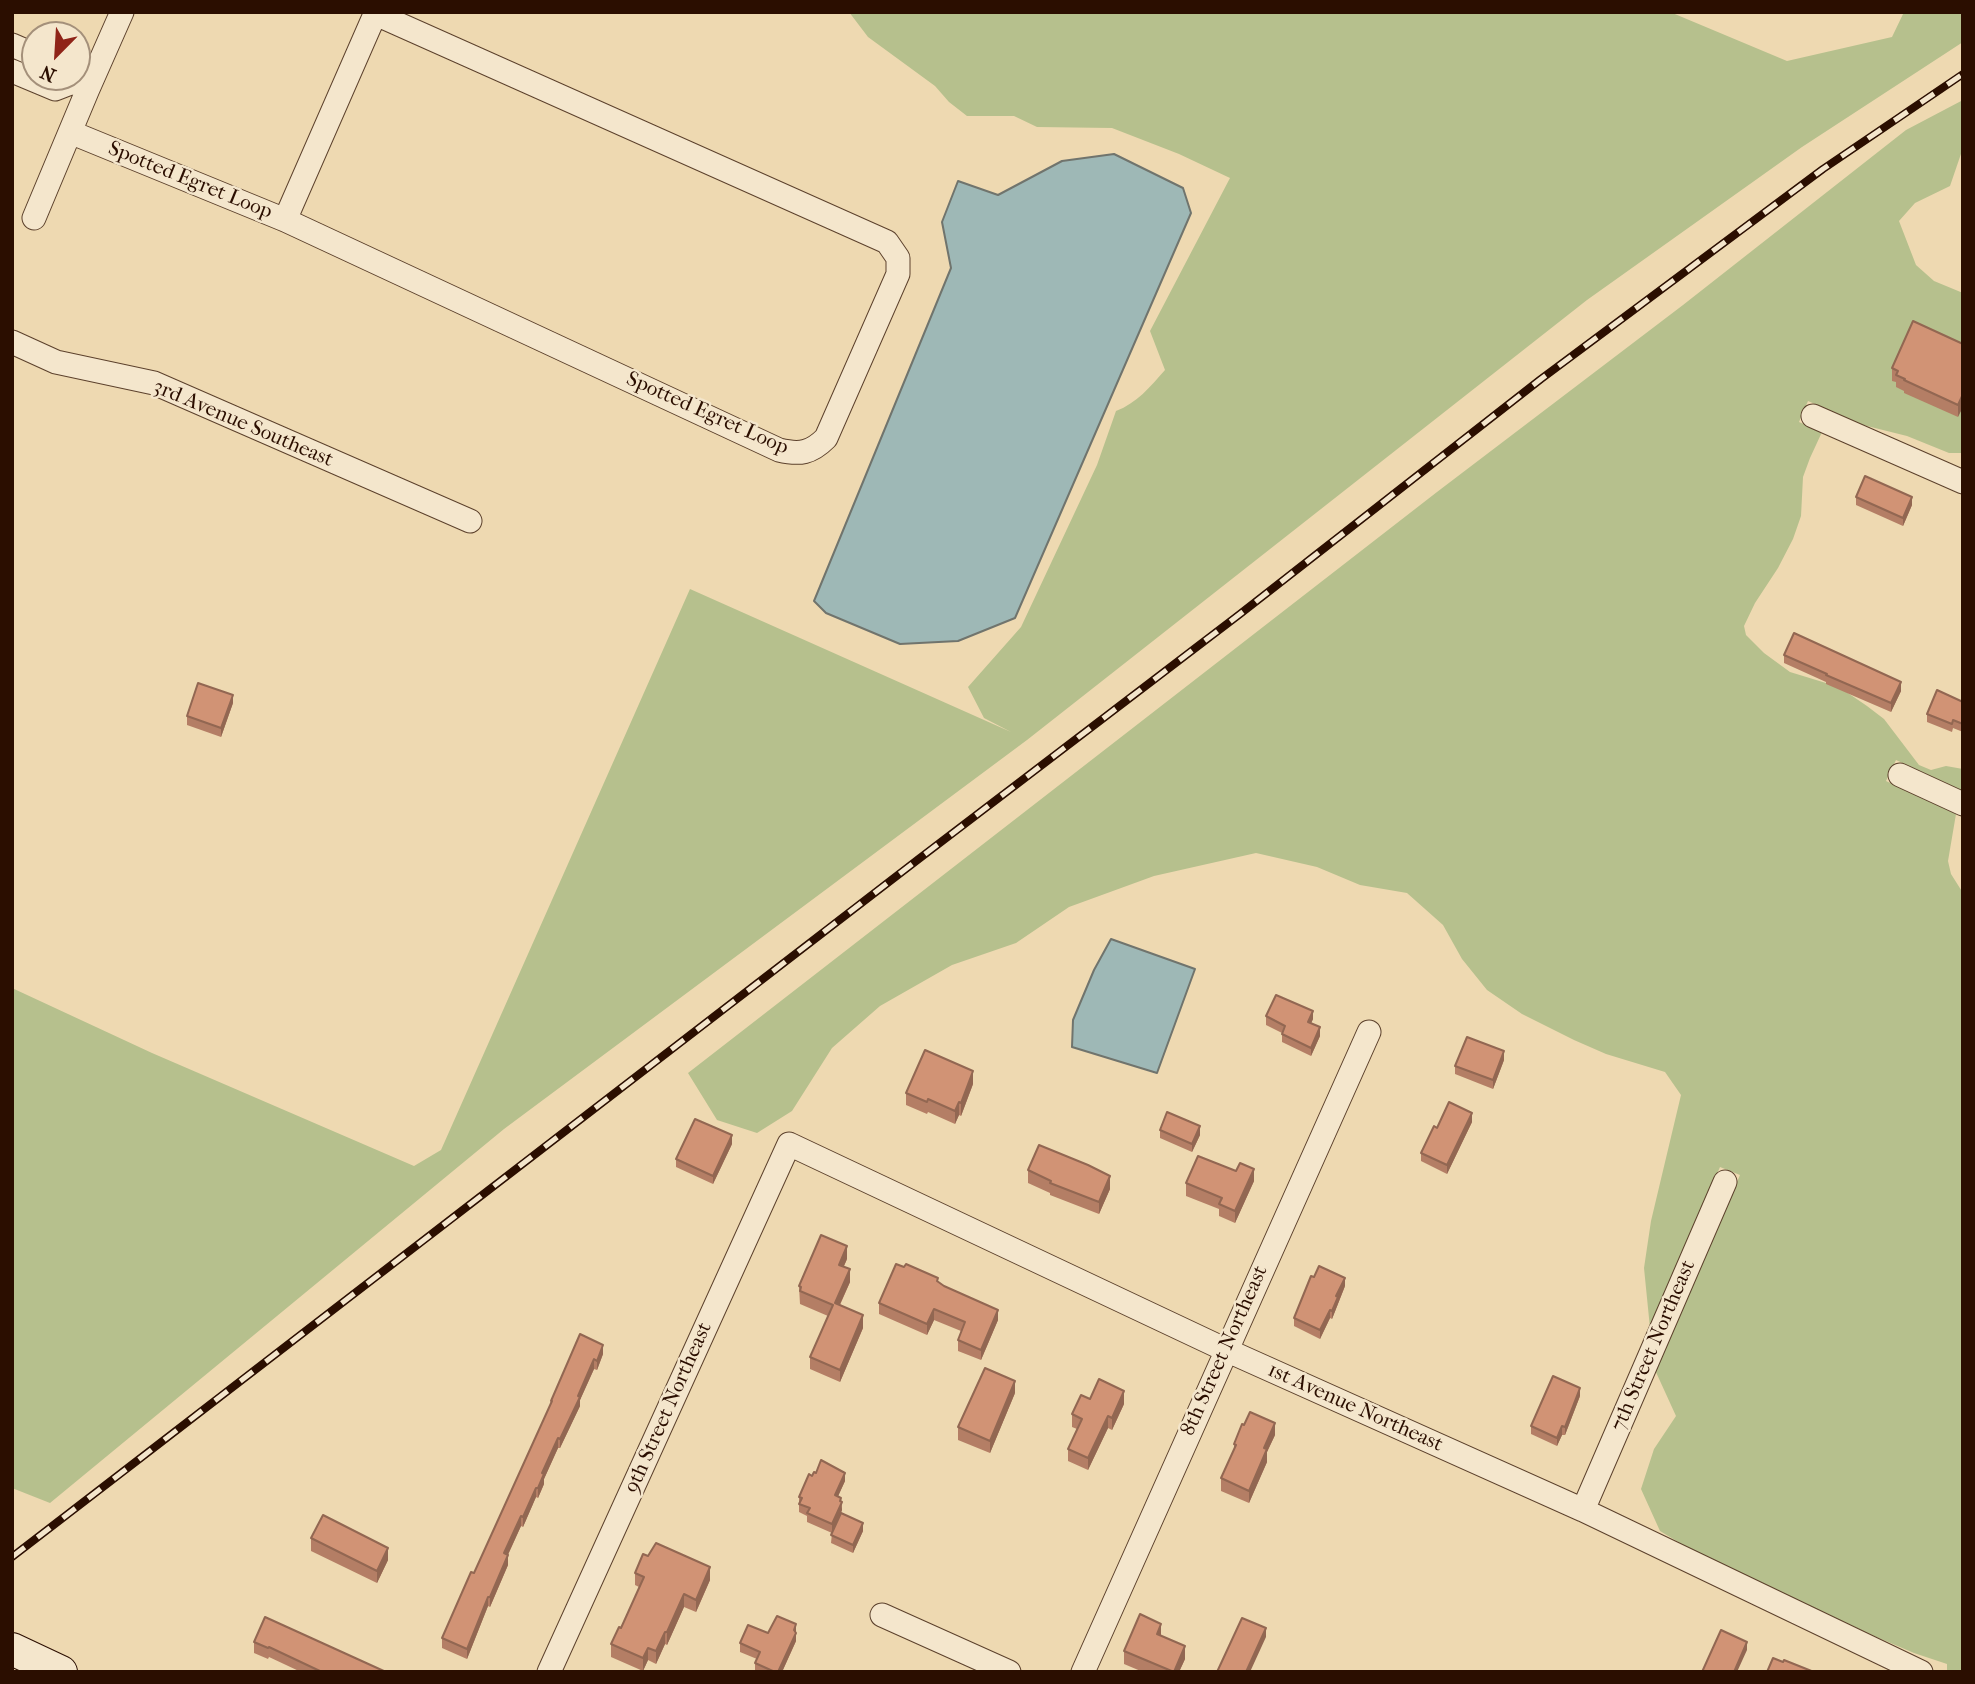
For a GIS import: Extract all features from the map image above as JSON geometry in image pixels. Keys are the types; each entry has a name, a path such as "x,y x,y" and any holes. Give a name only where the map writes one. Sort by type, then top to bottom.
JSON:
{"street":[{"path":"91,61 122,12"},
{"path":"285,220 376,13"},
{"name":"Spotted Egret Loop","path":"70,132 285,220 779,450 795,454 816,448 826,438 898,274 898,258 887,242 376,13"},
{"path":"34,218 70,132 76,91"},
{"name":"3rd Avenue Southeast","path":"12,342 56,362 154,383 470,522"},
{"path":"1813,416 1963,482"},
{"path":"1900,775 1963,804"},
{"name":"8th Street Northeast","path":"1083,1672 1369,1032"},
{"name":"1st Avenue Northeast","path":"789,1144 1226,1350 1583,1510 1921,1672"},
{"name":"9th Street Northeast","path":"549,1672 789,1144"},
{"name":"7th Street Northeast","path":"1583,1510 1726,1182"},
{"path":"882,1615 1009,1672"},
{"path":"13,1651 61,1672"}],"green space":[{"path":"849,12 1670,12 1787,61 1892,37 1904,12 1963,12 1963,42 1802,147 1587,300 1027,740 504,1129 50,1503 12,1488 12,988 152,1053 414,1166 441,1150 690,589 1011,732 984,718 968,687 1021,627 1097,465 1116,411 1137,399 1165,370 1150,331 1230,178 1179,154 1112,128 1037,127 1014,116 967,116 935,86 868,37"},
{"path":"1963,100 1963,148 1950,186 1915,203 1899,221 1916,265 1934,281 1963,293 1963,453 1949,453 1907,436 1863,425 1808,401 1799,422 1822,432 1803,477 1801,516 1778,568 1755,603 1744,626 1746,635 1764,653 1790,672 1839,687 1884,719 1919,765 1931,770 1946,766 1963,769 1963,791 1896,760 1886,781 1956,814 1948,861 1951,874 1963,893 1963,1672 1947,1672 1947,1664 1874,1636 1688,1548 1660,1531 1641,1489 1654,1449 1676,1416 1655,1370 1740,1175 1720,1167 1650,1328 1644,1268 1651,1221 1681,1095 1665,1072 1606,1054 1574,1040 1522,1014 1487,990 1462,959 1443,925 1407,893 1360,885 1317,867 1256,853 1154,876 1069,907 1016,943 952,965 880,1006 832,1048 792,1111 757,1133 717,1120 688,1073 1906,130"}],"water":[{"path":"1114,154 1183,188 1191,213 1015,618 958,641 900,644 826,613 814,601 951,268 942,222 958,181 998,195 1062,161"},
{"path":"1111,939 1195,969 1157,1073 1072,1047 1073,1020 1094,970"}],"building":[{"path":"1913,321 1963,344 1963,394 1958,405 1904,380 1896,375 1898,371 1892,368"},
{"path":"1865,476 1912,497 1903,518 1856,497"},
{"path":"1794,633 1901,682 1891,703 1784,655"},
{"path":"198,683 233,695 221,728 187,716"},
{"path":"1937,690 1963,702 1963,724 1953,720 1952,724 1927,714"},
{"path":"1276,995 1313,1011 1308,1022 1320,1027 1311,1048 1282,1034 1285,1026 1266,1016"},
{"path":"1467,1037 1504,1051 1493,1080 1455,1066"},
{"path":"925,1050 973,1071 961,1103 959,1102 955,1111 906,1093"},
{"path":"1449,1102 1472,1113 1447,1165 1421,1153"},
{"path":"1167,1112 1200,1126 1192,1144 1160,1130"},
{"path":"695,1119 732,1135 713,1176 676,1159"},
{"path":"1039,1145 1110,1176 1099,1202 1050,1183 1051,1181 1028,1170"},
{"path":"1198,1156 1236,1171 1240,1163 1254,1169 1235,1211 1219,1204 1222,1198 1186,1183"},
{"path":"821,1235 847,1246 839,1265 850,1269 835,1303 863,1315 840,1370 810,1357 833,1305 800,1291 799,1286"},
{"path":"896,1264 904,1267 906,1264 938,1278 937,1281 944,1286 998,1310 981,1350 958,1340 965,1322 934,1309 927,1324 879,1303"},
{"path":"1319,1266 1345,1278 1332,1311 1330,1310 1320,1330 1294,1318 1311,1276 1314,1277"},
{"path":"580,1334 603,1345 597,1361 594,1359 578,1396 580,1397 542,1473 544,1474 538,1488 504,1553 508,1555 467,1649 442,1638 471,1572 474,1573"},
{"path":"985,1368 1015,1381 990,1441 958,1427"},
{"path":"1553,1376 1580,1388 1565,1427 1562,1426 1557,1438 1531,1426"},
{"path":"1099,1379 1124,1391 1112,1418 1108,1416 1088,1458 1068,1449 1082,1419 1072,1414 1081,1395 1090,1399"},
{"path":"1250,1412 1275,1423 1249,1491 1221,1478 1242,1424 1244,1425"},
{"path":"821,1460 845,1473 835,1495 841,1498 842,1502 832,1524 807,1513 810,1508 799,1504 802,1498 799,1497 809,1474 812,1476 816,1473"},
{"path":"841,1513 863,1523 853,1545 831,1535"},
{"path":"323,1515 388,1548 377,1571 311,1538"},
{"path":"656,1543 710,1567 696,1600 684,1594 656,1651 648,1648 643,1658 611,1644 644,1577 635,1573 643,1554 648,1556"},
{"path":"1140,1614 1161,1624 1157,1634 1185,1646 1174,1672 1124,1651"},
{"path":"777,1616 796,1624 796,1633 778,1672 775,1672 755,1663 760,1652 740,1643 748,1625 768,1633"},
{"path":"265,1617 386,1672 322,1672 254,1642"},
{"path":"1242,1618 1266,1628 1246,1672 1217,1672"},
{"path":"1721,1630 1747,1642 1734,1672 1702,1672"},
{"path":"1773,1658 1783,1662 1784,1660 1814,1672 1767,1672"}],"railway":[{"path":"12,1557 1240,614 1541,379 1823,169 1963,74"}]}
